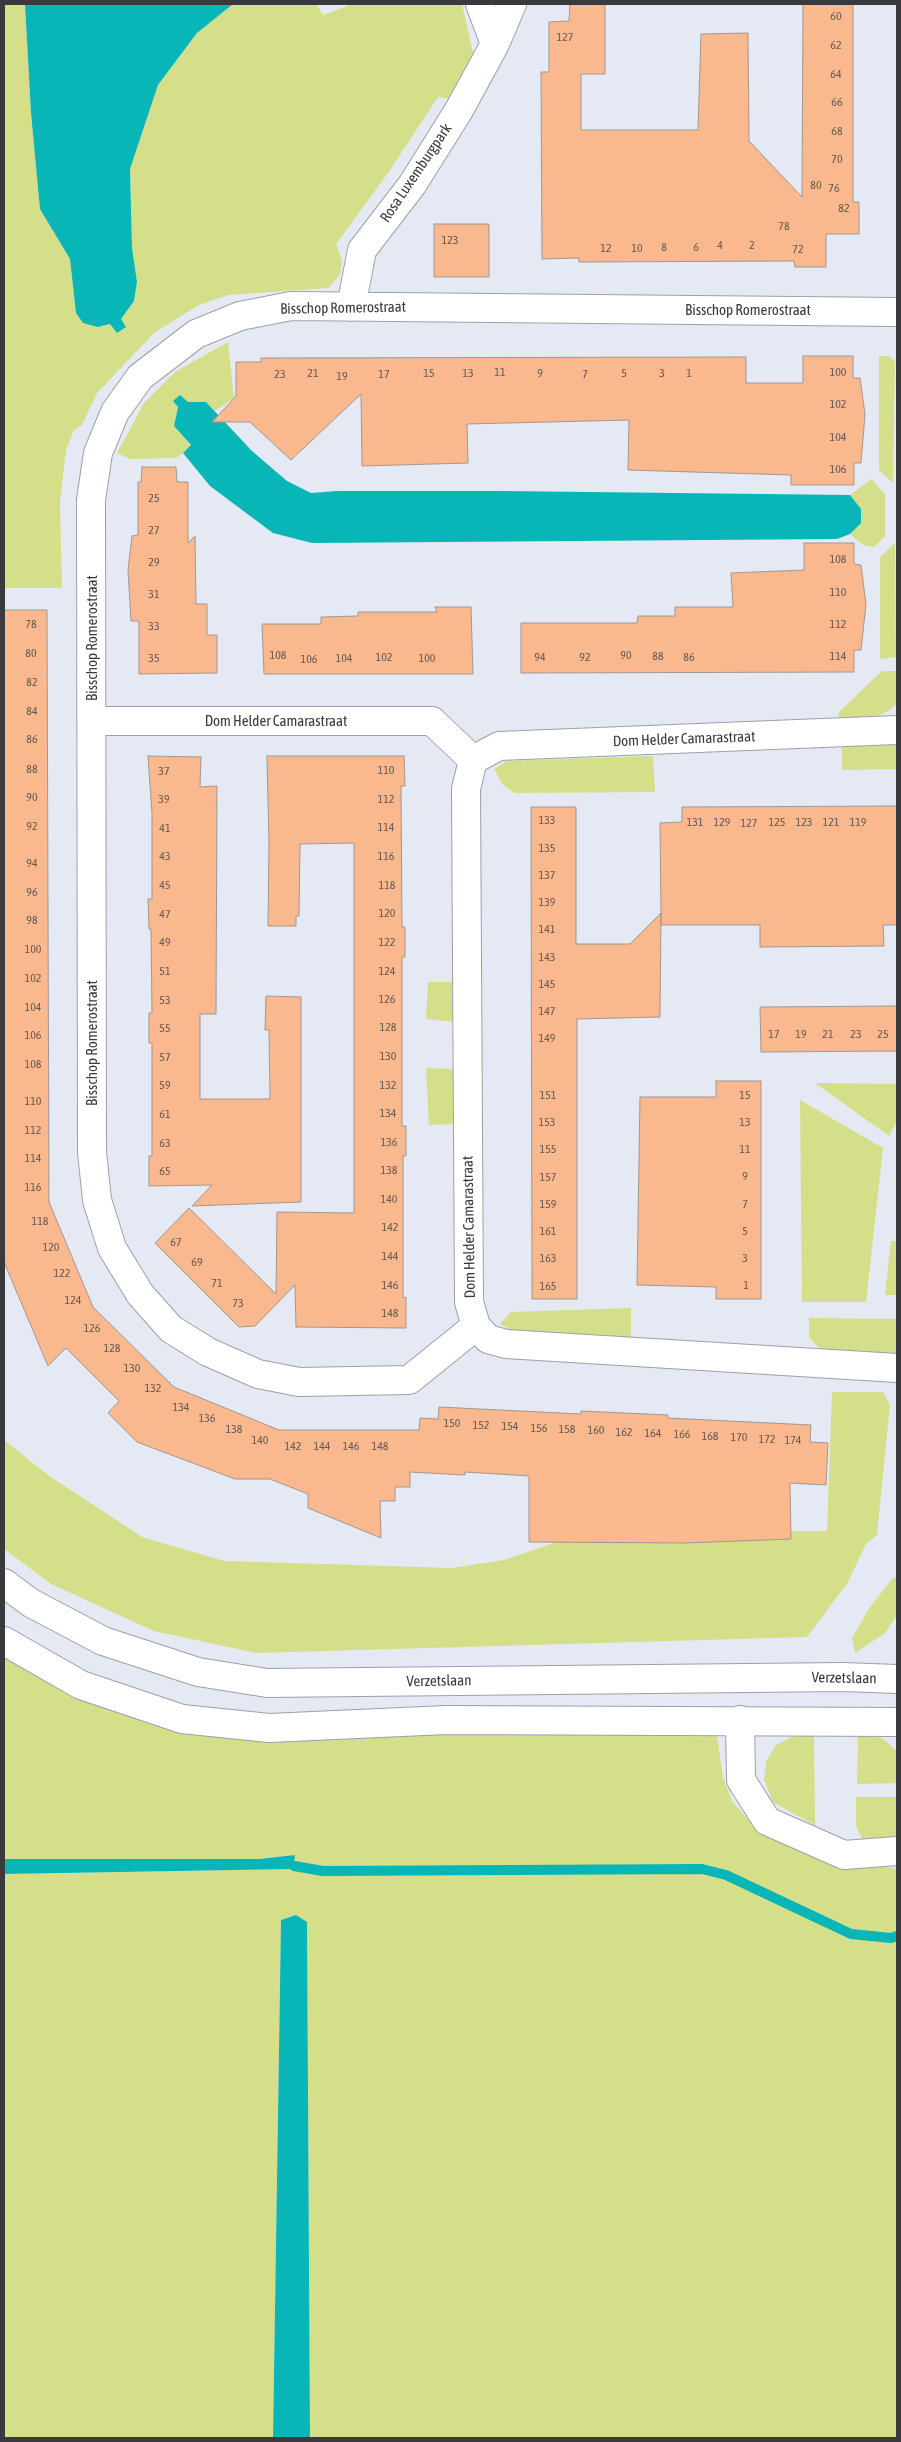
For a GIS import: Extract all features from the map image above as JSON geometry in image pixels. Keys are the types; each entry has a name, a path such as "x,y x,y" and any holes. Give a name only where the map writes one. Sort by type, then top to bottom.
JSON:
{"street":[{"path":"480,4 495,44"},
{"name":"Rosa Luxemburgpark","path":"351,307 362,250 412,184 459,110 495,44 512,4"},
{"name":"Bisschop Romerostraat","path":"476,1326 409,1380 298,1382 258,1374 208,1352 171,1329 140,1294 112,1248 97,1200 92,1152 91,500 98,454 115,412 140,377 196,334 240,316 282,308 897,312"},
{"name":"Dom Helder Camarastraat","path":"92,721 432,721 473,760"},
{"name":"Dom Helder Camarastraat","path":"476,1326 469,1302 466,789 473,760 499,746 897,730"},
{"path":"476,1326 488,1339 506,1344 897,1368"},
{"name":"Verzetslaan","path":"4,1583 31,1603 103,1641 198,1672 267,1683 825,1677 897,1679"},
{"path":"4,1641 81,1685 182,1719 269,1728 446,1720 897,1722"},
{"path":"740,1720 741,1780 767,1821 844,1854 897,1851"}],"green space":[{"path":"4,4 25,4 31,113 40,208 70,259 76,313 98,327 110,324 117,333 126,327 121,319 134,301 137,282 132,248 130,169 158,85 197,33 233,4 316,4 323,15 353,4 462,4 474,57 452,99 438,97 388,173 336,244 342,261 340,275 328,288 228,295 199,305 154,333 97,393 82,425 74,430 66,450 60,502 62,588 4,588"},
{"path":"228,342 234,398 215,411 206,402 188,402 178,407 174,426 191,446 176,458 130,459 117,453 144,403 175,372"},
{"path":"879,356 889,356 895,362 893,483 879,470"},
{"path":"871,479 885,494 885,536 874,547 863,545 850,534 860,523 850,495"},
{"path":"895,543 896,657 880,659 880,557"},
{"path":"882,671 897,671 897,703 890,710 874,718 838,718 839,712"},
{"path":"897,745 897,769 842,770 842,746"},
{"path":"653,756 655,792 515,793 503,785 494,769 507,761"},
{"path":"428,982 452,982 454,1022 426,1019"},
{"path":"426,1068 453,1069 454,1124 429,1125"},
{"path":"815,1083 897,1084 897,1121 889,1136"},
{"path":"800,1100 883,1148 866,1302 802,1302"},
{"path":"891,1241 897,1241 897,1295 885,1295"},
{"path":"631,1308 631,1339 517,1333 500,1324 511,1312"},
{"path":"809,1318 897,1319 897,1356 823,1351 809,1338"},
{"path":"832,1392 883,1392 890,1405 877,1535 866,1544 848,1582 807,1637 256,1653 154,1631 51,1584 4,1549 4,1440 48,1475 142,1537 224,1561 452,1568 504,1560 566,1539 722,1531 827,1531"},
{"path":"893,1578 897,1578 897,1615 885,1633 855,1653 852,1638 870,1607"},
{"path":"4,1645 197,1725 715,1723 723,1777 732,1801 753,1825 840,1859 897,1869 897,2438 310,2438 307,1923 296,1915 281,1920 273,2438 4,2438 4,1874 293,1869 294,1855 259,1859 4,1859"},
{"path":"858,1734 882,1738 897,1751 897,1783 857,1784"},
{"path":"814,1735 816,1826 773,1802 764,1780 766,1762 775,1746 791,1737"},
{"path":"856,1797 897,1797 897,1835 892,1839 865,1840 861,1837 856,1825"}],"water":[{"path":"25,4 233,4 197,33 158,85 130,169 132,248 137,282 134,301 121,319 126,327 117,333 110,324 98,327 83,323 76,313 70,259 40,209 31,113"},
{"path":"180,395 188,402 206,402 252,451 287,481 311,493 337,491 501,491 850,495 861,509 861,523 850,534 837,539 312,543 273,533 210,486 183,453 191,445 174,426 178,407 173,401"},
{"path":"295,1855 293,1869 4,1874 4,1859 259,1859"},
{"path":"296,1915 307,1922 310,2438 273,2438 281,1920"}],"building":[{"path":"570,4 605,4 605,74 581,74 581,130 698,130 701,34 748,33 749,141 802,197 803,4 853,4 853,202 859,202 859,234 826,234 826,267 795,267 794,261 579,262 579,258 542,259 541,72 549,72 549,22 569,21"},
{"path":"434,224 489,224 489,277 434,277"},
{"path":"803,356 853,356 853,378 860,378 865,414 861,463 854,463 854,485 791,485 791,475 628,470 629,420 467,424 468,463 362,466 361,394 291,460 250,422 212,422 236,396 236,362 261,362 261,358 746,357 746,383 803,383"},
{"path":"142,467 176,467 177,482 188,482 188,543 195,536 196,604 207,604 207,635 217,635 217,673 139,674 139,621 131,621 128,570 132,536 138,535 138,482 141,482"},
{"path":"804,543 854,543 854,564 861,565 866,604 861,650 854,650 854,672 521,673 521,623 637,623 638,616 675,616 675,607 733,607 731,573 804,570"},
{"path":"435,607 471,607 473,674 264,674 262,624 321,624 321,617 358,616 358,612 437,612"},
{"path":"4,610 47,610 49,1202 93,1307 174,1387 279,1430 419,1430 420,1418 438,1419 439,1407 581,1414 581,1411 668,1415 668,1418 811,1425 810,1442 828,1443 826,1485 790,1483 791,1539 685,1543 529,1542 529,1476 465,1472 465,1475 410,1472 410,1487 395,1487 395,1501 380,1501 381,1538 308,1508 308,1494 270,1479 235,1479 137,1442 108,1413 119,1401 66,1348 48,1366 4,1262"},
{"path":"148,756 201,757 200,787 217,786 216,1014 200,1014 200,1099 270,1099 269,1030 265,1030 266,996 301,997 301,1202 192,1206 212,1185 149,1186 149,1156 152,1156 152,1043 149,1043 149,1013 152,1013 151,929 149,929 148,899 152,899 152,814"},
{"path":"267,756 404,756 405,786 401,786 402,927 405,927 405,957 402,957 402,1126 406,1126 406,1156 403,1156 403,1298 406,1297 406,1328 296,1327 295,1285 255,1326 239,1327 155,1243 189,1208 276,1294 277,1212 354,1213 354,843 300,844 299,916 296,916 296,926 268,926"},
{"path":"897,806 897,925 883,925 884,946 760,947 760,925 661,925 660,823 682,822 682,807"},
{"path":"531,807 576,807 576,944 630,944 661,913 660,1017 577,1019 577,1299 532,1299"},
{"path":"897,1006 897,1051 761,1052 760,1007"},
{"path":"716,1081 761,1081 761,1299 716,1299 716,1287 637,1285 640,1097 716,1097"}],"waterway":[{"path":"294,1866 323,1871 702,1869 726,1875 851,1934 891,1938 897,1936"}]}
